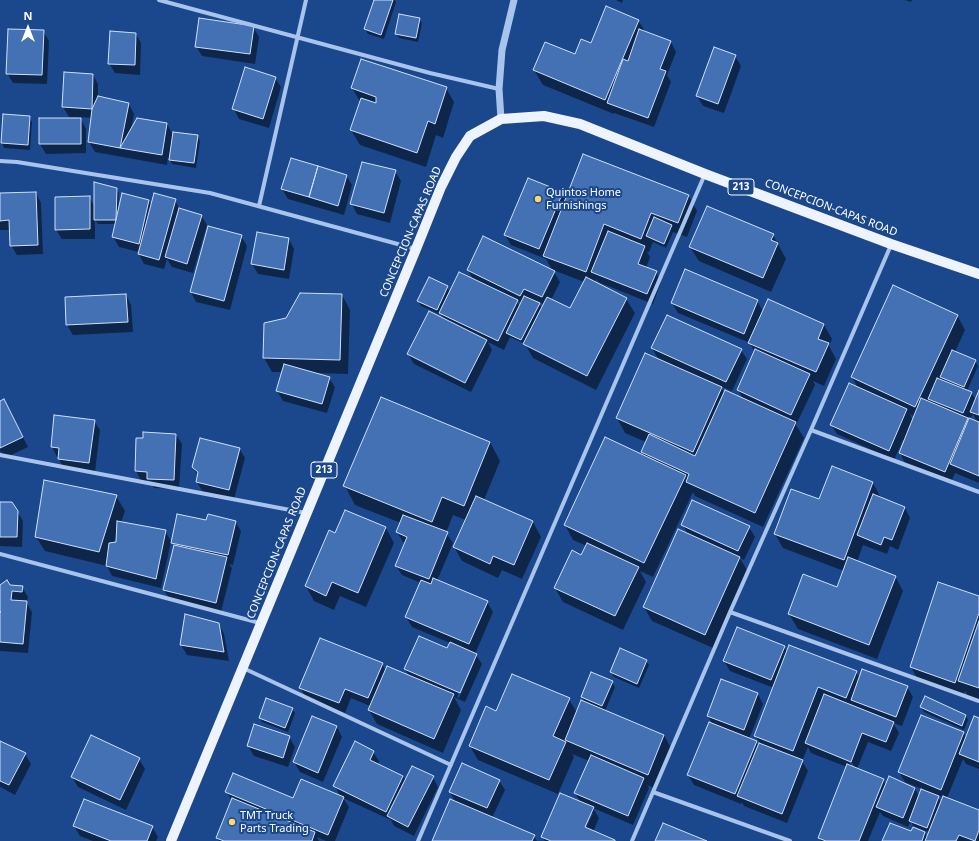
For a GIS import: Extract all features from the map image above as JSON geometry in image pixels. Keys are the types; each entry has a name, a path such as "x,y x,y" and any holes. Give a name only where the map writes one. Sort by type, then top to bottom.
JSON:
{"main road":[{"name":"CONCEPCION-CAPAS ROAD","path":"172,841 242,668 416,249 440,187 456,157 470,136 501,119 544,116 580,124 705,174 891,244 979,274"}],"street":[{"path":"159,0 430,73 499,89"},
{"path":"259,206 306,0"},
{"path":"501,119 499,89 502,50 514,0"},
{"path":"0,161 17,162 181,187 210,193 416,249"},
{"path":"418,841 705,174"},
{"path":"632,841 730,612 811,430 891,244"},
{"path":"811,430 979,492"},
{"path":"0,455 307,513"},
{"path":"0,554 261,623"},
{"path":"730,612 979,701"},
{"path":"242,668 451,765"},
{"path":"653,792 790,841"}],"building":[{"path":"374,0 393,0 381,35 364,29"},
{"path":"606,6 639,20 605,100 533,70 545,42 575,54 581,39 591,43"},
{"path":"399,14 420,18 416,38 395,34"},
{"path":"199,18 254,26 250,54 195,47"},
{"path":"8,29 44,30 42,75 6,74"},
{"path":"639,29 671,41 660,69 666,71 648,118 607,103 623,59 628,61"},
{"path":"110,31 136,33 135,65 108,64"},
{"path":"714,47 736,55 718,104 696,96"},
{"path":"361,59 447,87 435,124 428,121 417,153 350,130 361,98 376,103 376,97 351,88"},
{"path":"245,67 276,77 263,119 232,109"},
{"path":"64,72 93,74 92,109 62,107"},
{"path":"98,96 129,103 120,148 88,142 92,109"},
{"path":"3,114 30,116 28,145 1,143"},
{"path":"39,118 81,118 81,144 39,144"},
{"path":"137,118 167,123 162,155 120,148"},
{"path":"173,132 198,135 194,163 169,160"},
{"path":"583,154 689,195 678,223 651,213 641,239 604,224 586,272 543,256"},
{"path":"291,158 318,166 309,197 281,189"},
{"path":"362,162 396,170 384,213 350,204"},
{"path":"318,166 347,175 338,206 309,197"},
{"path":"528,178 563,192 539,249 504,235"},
{"path":"94,182 117,188 116,220 94,220"},
{"path":"36,192 38,245 10,246 9,220 0,221 0,193"},
{"path":"122,193 149,200 139,244 112,237"},
{"path":"154,193 176,199 159,260 138,254"},
{"path":"90,196 90,229 55,230 55,197"},
{"path":"707,206 774,234 771,240 778,243 763,278 689,247"},
{"path":"179,208 202,215 187,264 165,257"},
{"path":"654,217 672,225 664,244 646,236"},
{"path":"208,226 242,235 224,301 190,292"},
{"path":"608,231 645,246 638,264 657,271 647,294 591,272"},
{"path":"257,232 289,238 284,270 251,264"},
{"path":"483,236 555,271 542,297 524,289 520,296 467,270"},
{"path":"685,269 758,300 744,334 671,303"},
{"path":"459,272 518,300 498,341 439,313"},
{"path":"429,277 448,286 437,310 417,301"},
{"path":"586,277 627,298 587,376 523,344 547,297 570,308"},
{"path":"893,285 958,315 915,407 851,377"},
{"path":"300,293 342,294 340,360 263,358 264,323 286,318"},
{"path":"126,294 128,322 66,325 65,297"},
{"path":"524,296 540,303 521,340 506,333"},
{"path":"768,299 824,324 818,339 829,343 816,372 748,343"},
{"path":"429,311 487,340 465,383 407,354"},
{"path":"667,315 742,349 726,382 651,348"},
{"path":"755,349 810,374 791,415 737,390"},
{"path":"952,350 976,360 964,387 940,377"},
{"path":"645,353 722,387 693,452 616,418"},
{"path":"284,364 330,377 322,404 276,391"},
{"path":"937,378 972,392 963,413 928,399"},
{"path":"849,383 907,409 889,451 830,425"},
{"path":"725,390 796,422 755,513 686,482 689,474 641,452 649,434 695,456"},
{"path":"979,390 979,415 970,412"},
{"path":"381,397 490,442 464,506 442,497 432,522 343,486"},
{"path":"921,398 968,418 945,472 899,453"},
{"path":"4,399 23,437 0,448 0,401"},
{"path":"54,415 95,420 89,463 58,459 59,448 51,447"},
{"path":"969,418 979,422 979,476 950,464"},
{"path":"143,432 176,434 174,480 147,479 147,472 135,471 136,438 143,438"},
{"path":"605,437 686,475 644,563 564,525"},
{"path":"200,438 240,448 229,490 196,482 198,472 192,467"},
{"path":"832,466 873,482 844,560 774,534 791,489 819,499"},
{"path":"44,480 117,495 99,552 35,537"},
{"path":"873,494 905,507 892,540 884,537 881,545 857,535"},
{"path":"476,496 533,521 514,565 493,556 490,564 453,547"},
{"path":"692,500 750,526 738,551 681,525"},
{"path":"0,502 12,502 18,511 17,537 0,537"},
{"path":"345,510 386,527 358,593 332,582 326,596 305,586 329,530 335,533"},
{"path":"177,514 206,520 208,514 236,521 228,555 171,543"},
{"path":"403,515 448,532 429,579 395,566 407,537 396,532"},
{"path":"117,521 166,530 156,579 106,566 109,543 116,542"},
{"path":"678,529 740,557 705,635 643,607"},
{"path":"587,543 639,567 615,616 554,588 572,550 581,555"},
{"path":"174,545 227,557 216,603 163,590"},
{"path":"848,557 896,576 869,645 788,614 803,574 837,587"},
{"path":"433,578 488,601 469,644 405,617 421,580 431,584"},
{"path":"7,580 10,585 23,586 22,592 12,591 11,600 27,601 23,644 0,642 0,585"},
{"path":"938,582 979,596 979,613 955,683 910,667"},
{"path":"185,614 219,623 224,652 180,645"},
{"path":"979,621 979,688 958,681"},
{"path":"737,627 785,646 771,680 723,661"},
{"path":"419,636 447,648 450,642 477,654 460,693 404,669"},
{"path":"320,638 383,663 368,698 345,689 339,703 299,688"},
{"path":"789,645 857,671 846,698 818,687 793,751 754,736"},
{"path":"620,648 647,660 637,684 610,672"},
{"path":"387,666 454,694 434,739 368,710"},
{"path":"862,669 908,686 896,717 851,700"},
{"path":"591,672 613,681 602,706 581,697"},
{"path":"512,674 570,698 553,736 566,742 549,780 469,746 486,706 496,711"},
{"path":"721,679 758,693 744,730 707,716"},
{"path":"824,694 894,722 886,742 862,733 851,762 805,743"},
{"path":"925,696 966,715 962,726 920,707"},
{"path":"266,698 293,708 285,728 259,718"},
{"path":"581,700 664,735 648,775 565,740"},
{"path":"921,715 964,732 941,790 898,772"},
{"path":"312,716 337,726 318,773 293,762"},
{"path":"974,716 979,718 979,762 959,754"},
{"path":"709,722 757,741 735,794 687,775"},
{"path":"254,724 290,736 283,758 247,746"},
{"path":"91,735 140,758 120,800 71,777"},
{"path":"0,741 26,753 9,785 0,781"},
{"path":"355,741 374,751 370,760 403,776 386,812 333,786"},
{"path":"759,743 803,760 782,814 737,796"},
{"path":"591,755 644,778 628,816 574,793"},
{"path":"462,763 500,780 487,808 449,792"},
{"path":"847,764 884,779 859,841 826,841 818,838"},
{"path":"412,766 434,776 408,827 387,816"},
{"path":"233,773 293,798 301,779 344,797 328,835 225,792"},
{"path":"889,776 915,788 903,818 876,807"},
{"path":"921,789 939,796 927,828 909,821"},
{"path":"560,793 594,807 585,827 615,841 551,841 541,837"},
{"path":"943,796 979,810 979,830 975,841 959,835 956,841 925,841"},
{"path":"232,798 315,832 312,841 224,841 216,838"},
{"path":"84,799 153,826 147,841 111,841 73,826"},
{"path":"450,799 535,835 532,841 432,841"},
{"path":"663,823 707,841 655,841"},
{"path":"890,823 911,831 913,827 925,832 922,841 882,841"}],"place":[{"name":"Quintos Home Furnishings","path":"538,199"},
{"name":"TMT Truck Parts Trading","path":"232,822"}]}
